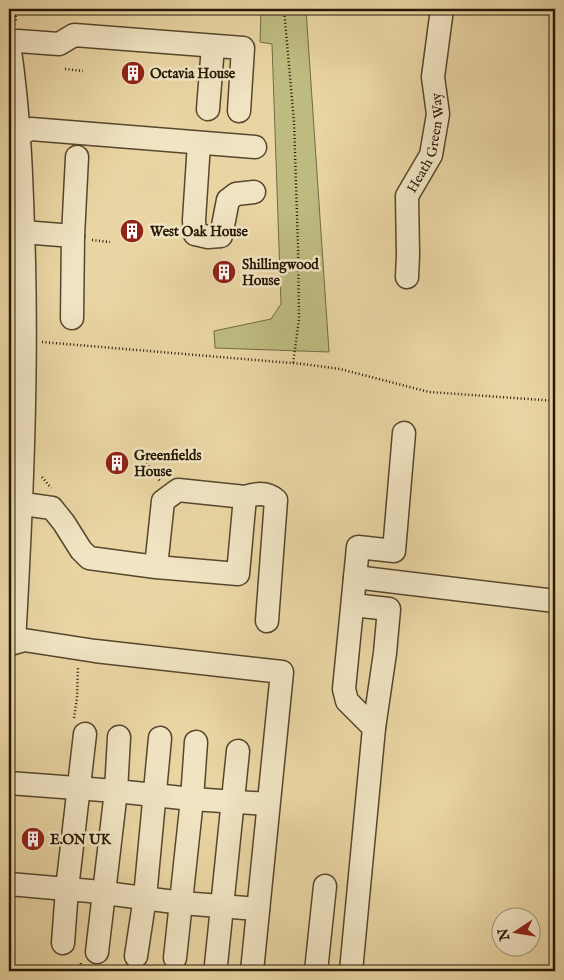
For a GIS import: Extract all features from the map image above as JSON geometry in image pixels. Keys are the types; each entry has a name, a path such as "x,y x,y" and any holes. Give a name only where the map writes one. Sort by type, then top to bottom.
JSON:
{"street":[{"name":"Heath Green Way","path":"407,277 408,196 431,155 438,114 433,77 442,9"},
{"path":"239,112 243,48 74,35 58,44 58,57 18,41 9,45 19,134 26,342 15,502 14,643 24,640 95,652 282,672 252,971"},
{"path":"208,109 213,46"},
{"path":"19,134 31,129 199,144 231,152 255,147"},
{"path":"199,144 194,220 196,234 217,238 221,236 228,200 236,194 254,192"},
{"path":"72,318 82,238 77,157"},
{"path":"23,232 82,238"},
{"path":"374,728 347,701 344,689 358,547 394,551 404,433"},
{"path":"156,568 163,501 170,494 178,490 245,497 258,494 270,496 276,500 267,621"},
{"path":"15,502 52,508 81,550 89,558 156,568 238,574 245,497"},
{"path":"355,577 555,601"},
{"path":"351,971 374,728 385,653 389,609 353,605"},
{"path":"63,943 78,788 79,730"},
{"path":"97,952 116,791 119,737"},
{"path":"136,956 145,897 160,738"},
{"path":"175,958 182,903 196,742"},
{"path":"216,965 238,751"},
{"path":"9,783 268,804"},
{"path":"9,884 145,897 182,903 258,909"},
{"path":"316,971 325,886"}],"path":[{"path":"284,9 294,122 298,246 299,319 292,364"},
{"path":"58,57 83,71"},
{"path":"82,238 110,242"},
{"path":"26,342 38,341 292,364 340,370 429,392 555,401"},
{"path":"146,463 170,494"},
{"path":"78,666 79,730"}],"shaded area":[{"path":"261,9 306,9 329,352 215,348 214,331 271,319 281,304 272,44 260,42"}],"place":[{"name":"Octavia House","path":"133,73"},
{"name":"West Oak House","path":"132,231"},
{"name":"Shillingwood House","path":"224,272"},
{"name":"Greenfields House","path":"117,463"},
{"name":"E.ON UK","path":"33,839"}]}
